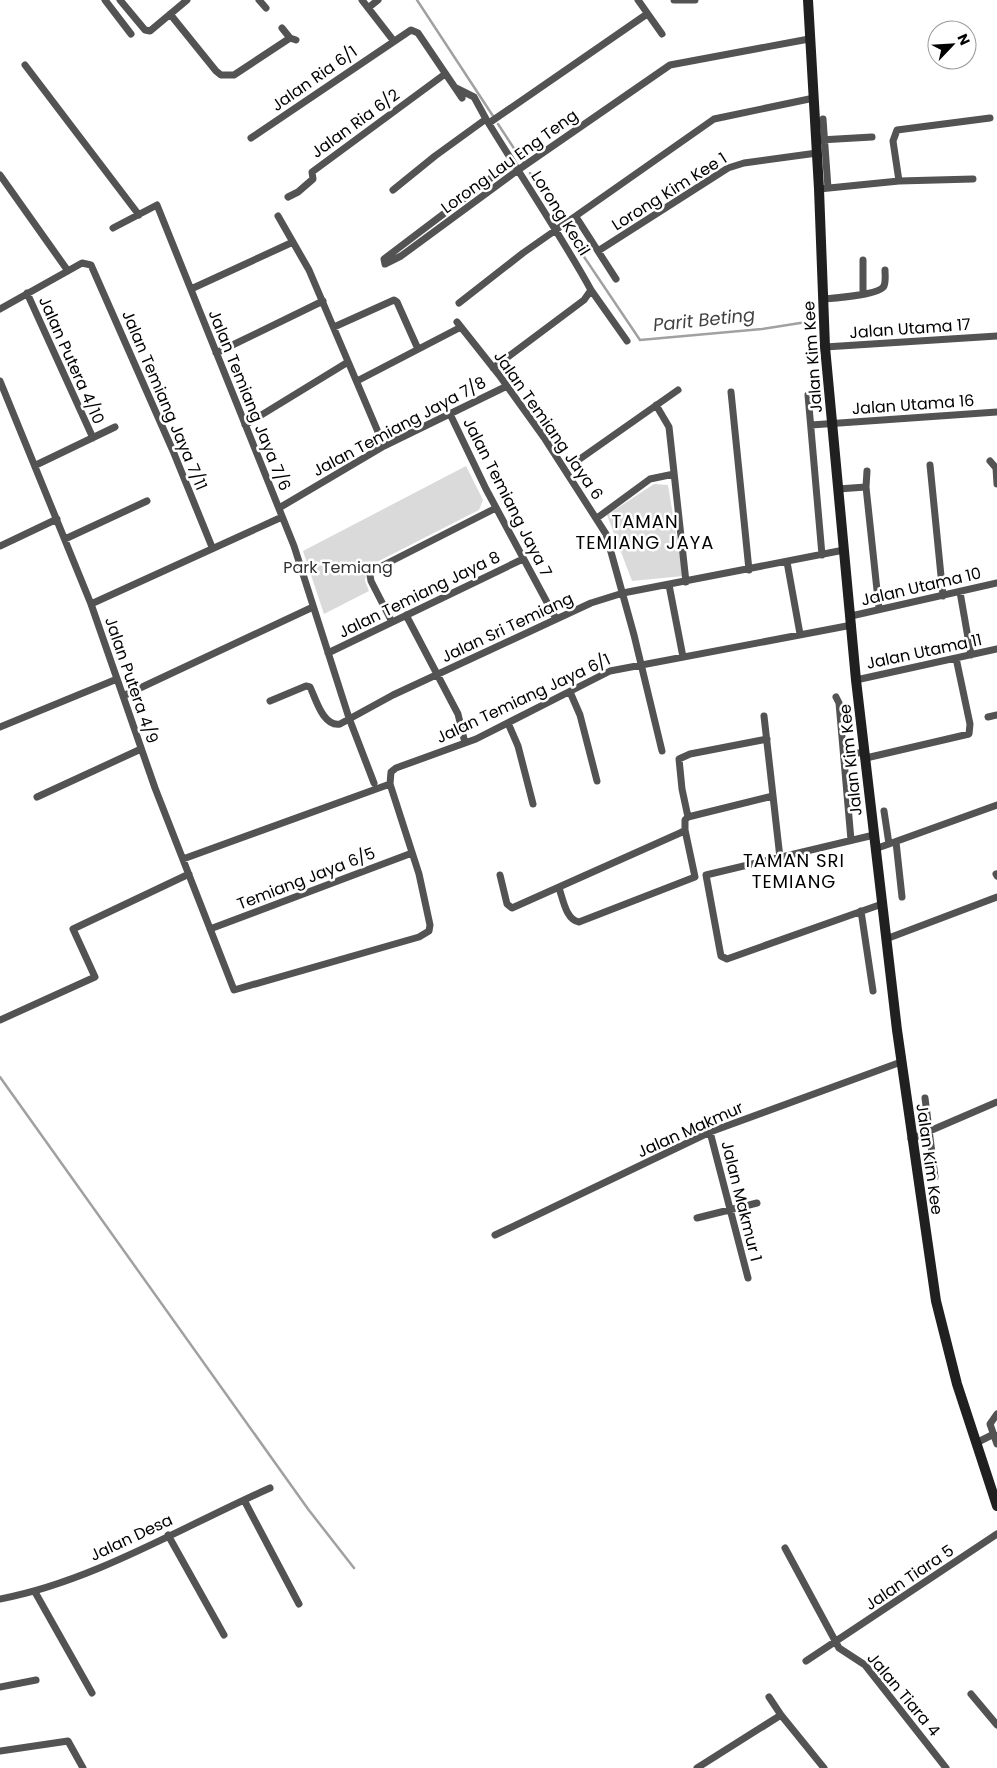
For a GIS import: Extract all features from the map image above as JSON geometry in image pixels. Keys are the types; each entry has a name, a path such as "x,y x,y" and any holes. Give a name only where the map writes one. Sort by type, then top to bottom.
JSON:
{"street":[{"path":"105,0 131,34"},
{"path":"120,0 145,30 154,29 187,0"},
{"path":"259,0 266,8"},
{"path":"362,0 393,40"},
{"path":"368,8 378,0"},
{"path":"638,0 662,34"},
{"path":"674,0 695,0"},
{"name":"Jalan Kim Kee","path":"808,0 814,98 821,140 817,153 823,188 825,347 856,680 901,1062 936,1300 957,1384 997,1506"},
{"path":"170,14 221,75 234,75 293,39 282,28"},
{"path":"393,190 435,156 492,120 648,14"},
{"name":"Jalan Ria 6/1","path":"251,138 393,40 411,30 418,33 445,74"},
{"name":"Lorong Lau Eng Teng","path":"512,162 384,259 385,264 401,256 523,166 670,65 809,39"},
{"path":"25,66 139,215"},
{"path":"445,74 462,98"},
{"name":"Jalan Ria 6/2","path":"288,197 313,179 312,172 445,74"},
{"name":"Lorong Kecil","path":"455,88 474,97 492,120 512,162 523,166 563,226 591,290 627,340"},
{"path":"459,303 563,226 714,119 814,98"},
{"path":"899,181 893,141 897,130 990,118"},
{"path":"823,119 821,140 823,188 899,181 973,179"},
{"path":"821,140 872,137"},
{"name":"Lorong Kim Kee 1","path":"598,251 728,168 744,162 817,153"},
{"path":"0,175 68,271 0,309"},
{"name":"Jalan Temiang Jaya 7/6","path":"113,228 157,206 279,508 374,783"},
{"path":"278,216 309,270 384,446"},
{"path":"576,217 616,279"},
{"path":"190,289 293,242"},
{"path":"863,260 863,294"},
{"name":"Jalan Temiang Jaya 7/11","path":"68,271 82,263 91,265 173,451 212,547"},
{"path":"823,299 863,294 882,289 885,283 885,270"},
{"path":"493,368 584,300 591,290"},
{"name":"Jalan Putera 4/10","path":"27,294 92,438"},
{"path":"334,327 394,300 397,302 418,349 357,381"},
{"path":"216,353 323,301"},
{"name":"Jalan Temiang Jaya 6","path":"418,349 459,324 507,386 565,468 596,518 610,545 642,664 662,751"},
{"name":"Jalan Utama 17","path":"825,347 997,336"},
{"path":"245,425 348,362"},
{"name":"Jalan Putera 4/9","path":"0,381 36,465 91,604 141,749 234,990 419,937 429,930 430,925 412,853"},
{"name":"Jalan Temiang Jaya 7/8","path":"279,508 384,446 507,386"},
{"path":"577,461 678,390"},
{"path":"730,392 749,570"},
{"path":"808,395 822,555"},
{"path":"656,405 669,427 686,582"},
{"name":"Jalan Utama 16","path":"810,425 997,412"},
{"name":"Jalan Temiang Jaya 7","path":"450,414 496,508 556,619"},
{"path":"36,465 115,427"},
{"path":"990,461 996,468 997,484"},
{"path":"930,465 943,596"},
{"path":"867,471 866,487 880,609"},
{"path":"596,518 650,480 674,474"},
{"path":"838,490 866,487"},
{"path":"65,539 147,501"},
{"path":"392,622 371,581 370,575 372,571 496,508"},
{"path":"91,604 212,547 282,517"},
{"path":"0,546 57,518"},
{"name":"Jalan Sri Temiang","path":"270,701 306,686 310,687 327,720 336,724 591,603 623,593 844,550"},
{"name":"Jalan Temiang Jaya 8","path":"328,653 523,559"},
{"path":"787,562 800,634"},
{"name":"Jalan Utama 10","path":"851,620 880,609 997,583"},
{"path":"669,585 683,657"},
{"path":"960,592 971,655"},
{"path":"123,696 313,607"},
{"path":"406,615 458,714 465,743"},
{"name":"Jalan Temiang Jaya 6/1","path":"183,859 389,780 396,768 465,743 610,671 800,634 851,620"},
{"name":"Jalan Utama 11","path":"856,680 997,649"},
{"path":"844,755 865,755 969,734 970,724 956,658"},
{"path":"0,727 117,679"},
{"path":"570,692 580,715 598,780"},
{"path":"836,697 839,703 851,840"},
{"path":"988,717 997,715"},
{"path":"764,716 780,858"},
{"path":"508,723 518,746 533,804"},
{"path":"688,817 682,789 679,759 690,754 767,739"},
{"path":"37,798 141,749"},
{"path":"389,780 412,853"},
{"path":"560,888 570,917 574,921 579,922 695,877 685,830 685,820 688,817 773,796"},
{"path":"876,849 997,805"},
{"path":"884,811 893,843 902,897"},
{"path":"500,875 508,904 512,908 685,830"},
{"path":"874,835 706,875 720,951 724,959 730,959 882,904"},
{"name":"Temiang Jaya 6/5","path":"210,929 412,853"},
{"path":"0,1020 95,977 73,929 189,874"},
{"path":"886,939 997,897"},
{"path":"862,911 872,991"},
{"name":"Jalan Makmur","path":"495,1235 710,1132 901,1062"},
{"path":"925,1098 935,1176"},
{"path":"911,1139 997,1102"},
{"name":"Jalan Makmur 1","path":"710,1132 748,1278"},
{"path":"697,1218 758,1203"},
{"path":"997,1414 990,1424 991,1436 997,1444"},
{"path":"976,1443 991,1436"},
{"name":"Jalan Desa","path":"0,1599 35,1592 83,1574 270,1488"},
{"path":"244,1500 299,1604"},
{"name":"Jalan Tiara 5","path":"836,1643 997,1534"},
{"path":"168,1535 224,1635"},
{"name":"Jalan Tiara 4","path":"785,1548 836,1643 845,1652 865,1665 946,1768"},
{"path":"35,1592 92,1693"},
{"path":"806,1661 836,1643"},
{"path":"0,1687 36,1680"},
{"path":"971,1694 997,1725"},
{"path":"769,1697 781,1715 824,1768"},
{"path":"697,1768 781,1715"},
{"path":"0,1751 68,1741 83,1768"}],"green space":[{"name":"Park Temiang","path":"466,466 483,500 479,510 367,567 365,581 369,591 324,614 303,551"},
{"path":"654,484 668,485 683,576 632,581 607,515"}],"waterway":[{"name":"Parit Beting","path":"417,0 493,116"},
{"name":"Parit Beting","path":"498,124 523,162"},
{"name":"Parit Beting","path":"530,173 560,221"},
{"name":"Parit Beting","path":"566,230 640,340 762,329 813,321"},
{"path":"0,1077 308,1509 354,1568"}],"district":[{"name":"TAMAN TEMIANG JAYA","path":"645,532"},
{"name":"TAMAN SRI TEMIANG","path":"794,871"}]}
